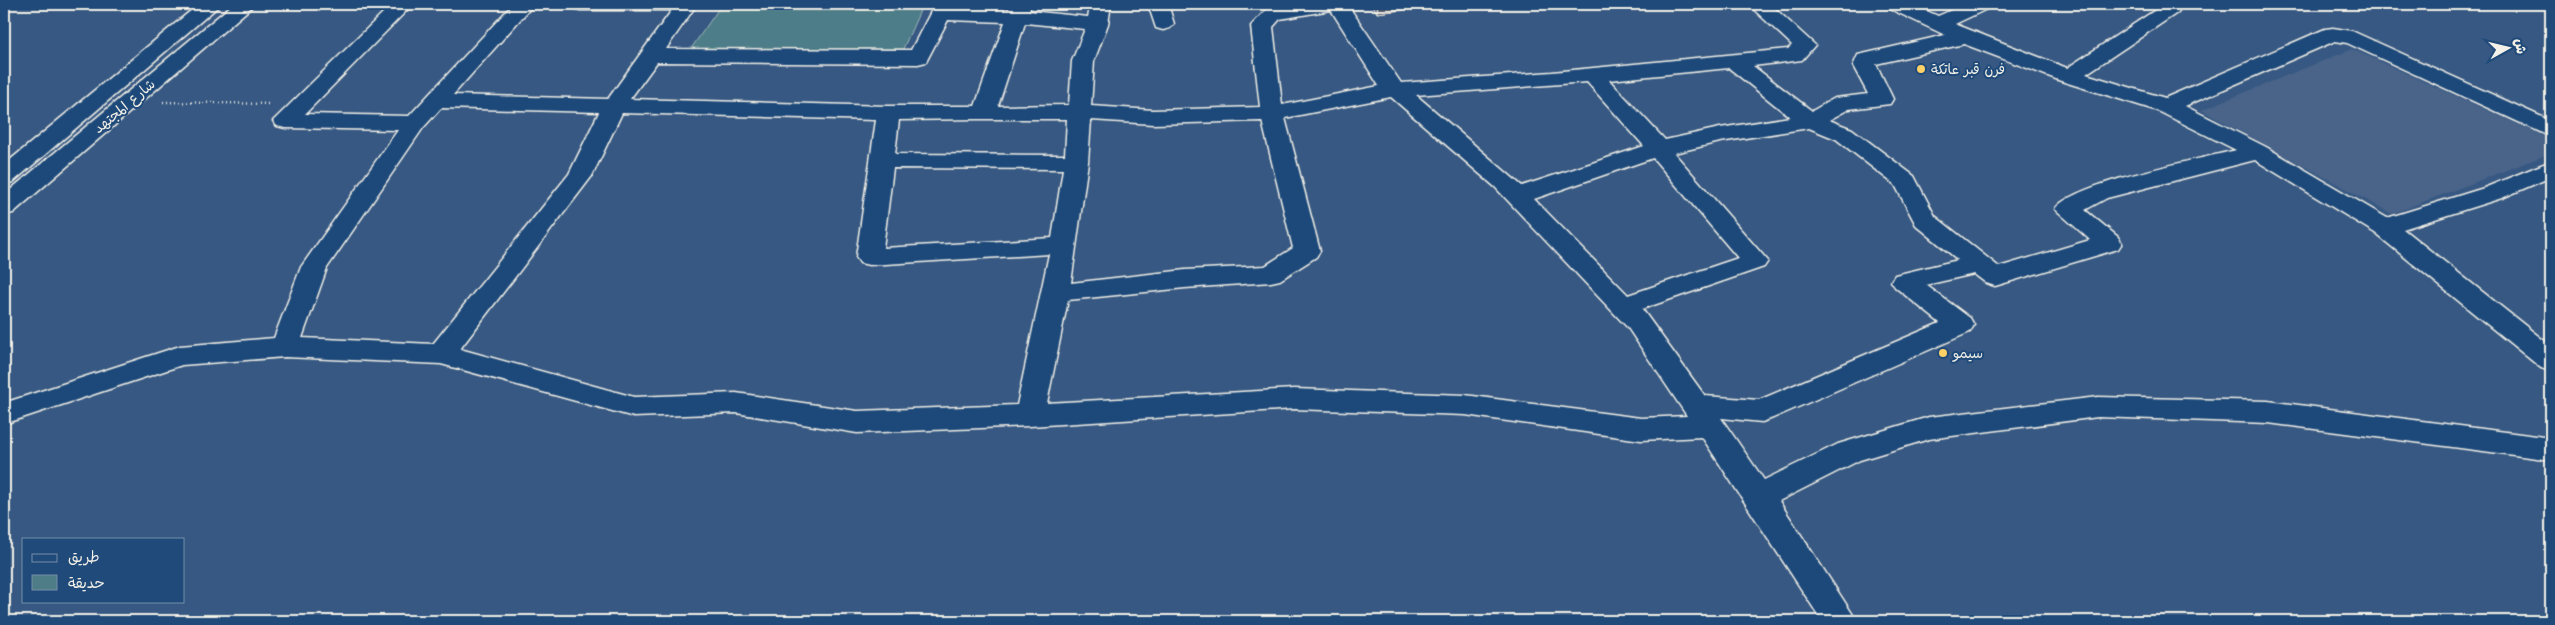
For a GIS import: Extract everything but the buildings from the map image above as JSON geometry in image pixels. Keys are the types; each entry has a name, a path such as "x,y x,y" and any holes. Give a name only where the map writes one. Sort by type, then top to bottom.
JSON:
{"street":[{"name":"شارع المجتهد","path":"4,177 211,4"},
{"name":"شارع المجتهد","path":"4,208 245,4"},
{"path":"403,4 286,121 416,123"},
{"path":"285,347 314,267 416,123 524,4"},
{"path":"580,4 686,4"},
{"path":"441,354 580,176 614,106 686,4"},
{"path":"1158,4 1163,24"},
{"path":"1056,293 1185,279 1271,274 1308,251 1272,114 1262,26 1273,14 1298,6 1330,4"},
{"path":"1337,4 1388,84 1504,182 1638,322 1759,497 1840,621"},
{"path":"435,101 888,113 1081,112 1153,117 1272,114 1395,90 1592,75 1794,55 1804,45 1758,4"},
{"path":"1895,4 1966,37 2069,76 2166,106 2258,152 2384,227 2551,361"},
{"path":"1939,23 1982,4"},
{"path":"650,55 918,57 943,8 1099,14 1082,62 1081,112 1076,162 1056,293 1030,415"},
{"path":"2069,76 2170,9"},
{"path":"984,114 1019,10"},
{"path":"2166,106 2333,34 2352,37 2551,130"},
{"path":"1517,196 1658,149 1720,135 1811,121 1843,103 1882,99 1864,66 1866,60 1966,37"},
{"path":"1734,61 1811,121 1844,134 1905,182 1925,220 1995,277 2109,243 2068,209 2098,192 2258,152"},
{"path":"1592,75 1654,141 1658,149 1755,261 1623,306"},
{"path":"888,113 869,257 1062,245"},
{"path":"882,161 1076,162"},
{"path":"2384,227 2493,193 2551,168"},
{"path":"4,414 180,356 285,347 441,354 634,408 736,403 857,422 1030,415 1294,399 1465,405 1641,429 1702,416 1762,411 1960,325 1904,281 1980,264"},
{"path":"1759,497 1849,452 1929,428 2098,407 2268,412 2551,449"}],"path":[{"path":"129,102 302,105"}],"shaded area":[{"path":"2352,49 2551,139 2551,153 2392,214 2201,110"}],"green space":[{"path":"722,4 923,4 903,49 690,50"}],"place":[{"name":"فرن قبر عاتكة","path":"1921,69"},
{"name":"سيمو","path":"1943,353"}]}
